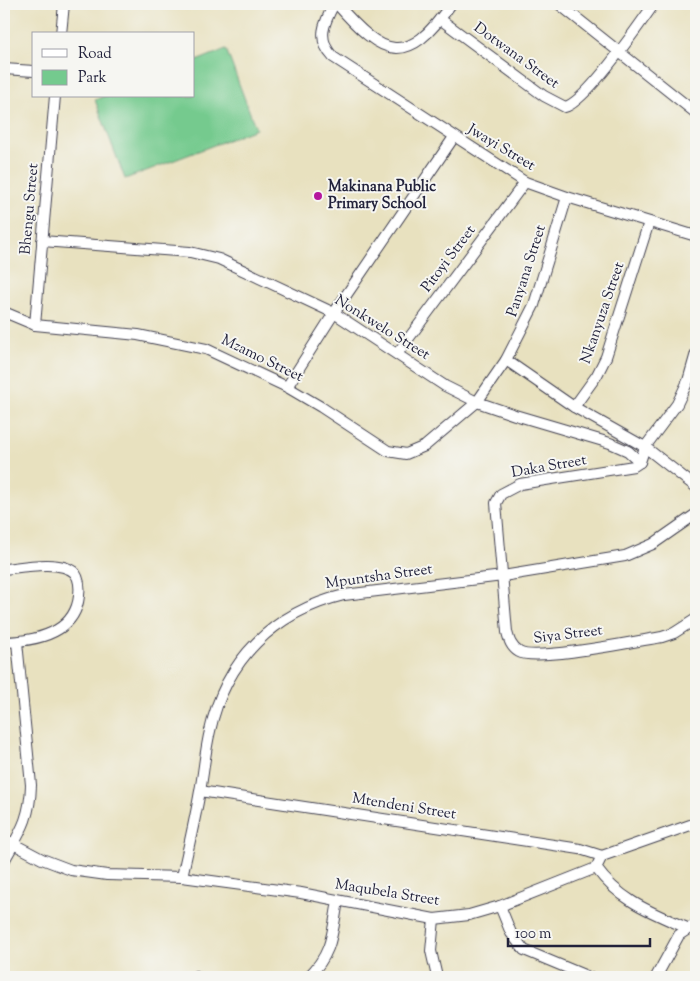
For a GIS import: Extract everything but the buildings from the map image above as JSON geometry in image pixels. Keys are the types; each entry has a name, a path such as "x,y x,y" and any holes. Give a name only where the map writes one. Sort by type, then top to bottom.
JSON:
{"street":[{"path":"61,32 64,4"},
{"path":"335,4 358,28 385,47 400,49 411,46 440,19 451,4"},
{"name":"Jwayi Street","path":"335,4 323,24 322,35 327,50 333,57 454,138 525,182 566,197 696,236"},
{"path":"559,4 696,113"},
{"path":"619,52 654,4"},
{"name":"Dotwana Street","path":"440,19 544,96 565,107 577,101 619,52"},
{"path":"4,69 32,71"},
{"name":"Bhengu Street","path":"35,325 55,98"},
{"path":"287,387 334,313 454,138"},
{"name":"Pitoyi Street","path":"397,354 525,182"},
{"name":"Panyana Street","path":"477,402 506,360 534,305 566,197"},
{"name":"Nkanyuza Street","path":"574,407 597,375 606,357 649,222"},
{"name":"Nonkwelo Street","path":"42,241 203,254 334,313 445,386 477,402 515,416 610,443 628,451 640,462"},
{"name":"Mzamo Street","path":"4,312 35,325 138,335 206,349 287,387 388,451 406,454 425,446 477,402"},
{"path":"640,462 645,447 676,404 688,381 696,353"},
{"path":"506,360 574,407 645,447 696,487"},
{"name":"Daka Street","path":"503,576 496,503 501,494 520,484 627,469 640,462"},
{"name":"Mpuntsha Street","path":"182,877 200,791 210,730 221,696 234,671 268,632 298,610 319,601 344,595 503,576 625,556 653,544 696,514"},
{"path":"4,569 47,565 71,569 78,576 80,587 78,601 64,625 52,635 17,642 4,642"},
{"name":"Siya Street","path":"503,576 507,632 510,644 520,653 534,656 662,637 696,619"},
{"path":"4,861 8,842 28,816 31,794 17,642"},
{"name":"Mtendeni Street","path":"200,791 580,849 602,856"},
{"path":"656,977 675,941 692,926 630,901 608,884 596,868 602,856 696,823"},
{"name":"Maqubela Street","path":"8,842 71,870 106,875 182,877 301,893 434,919 469,915 500,906 596,868"},
{"path":"308,977 319,966 330,948 338,901"},
{"path":"500,906 511,932 524,950 589,977"},
{"path":"434,919 431,951 437,977"}],"green space":[{"path":"226,49 256,129 125,179 95,100 100,98 195,98 195,62"}],"place":[{"name":"Makinana Public Primary School","path":"318,196"}]}
